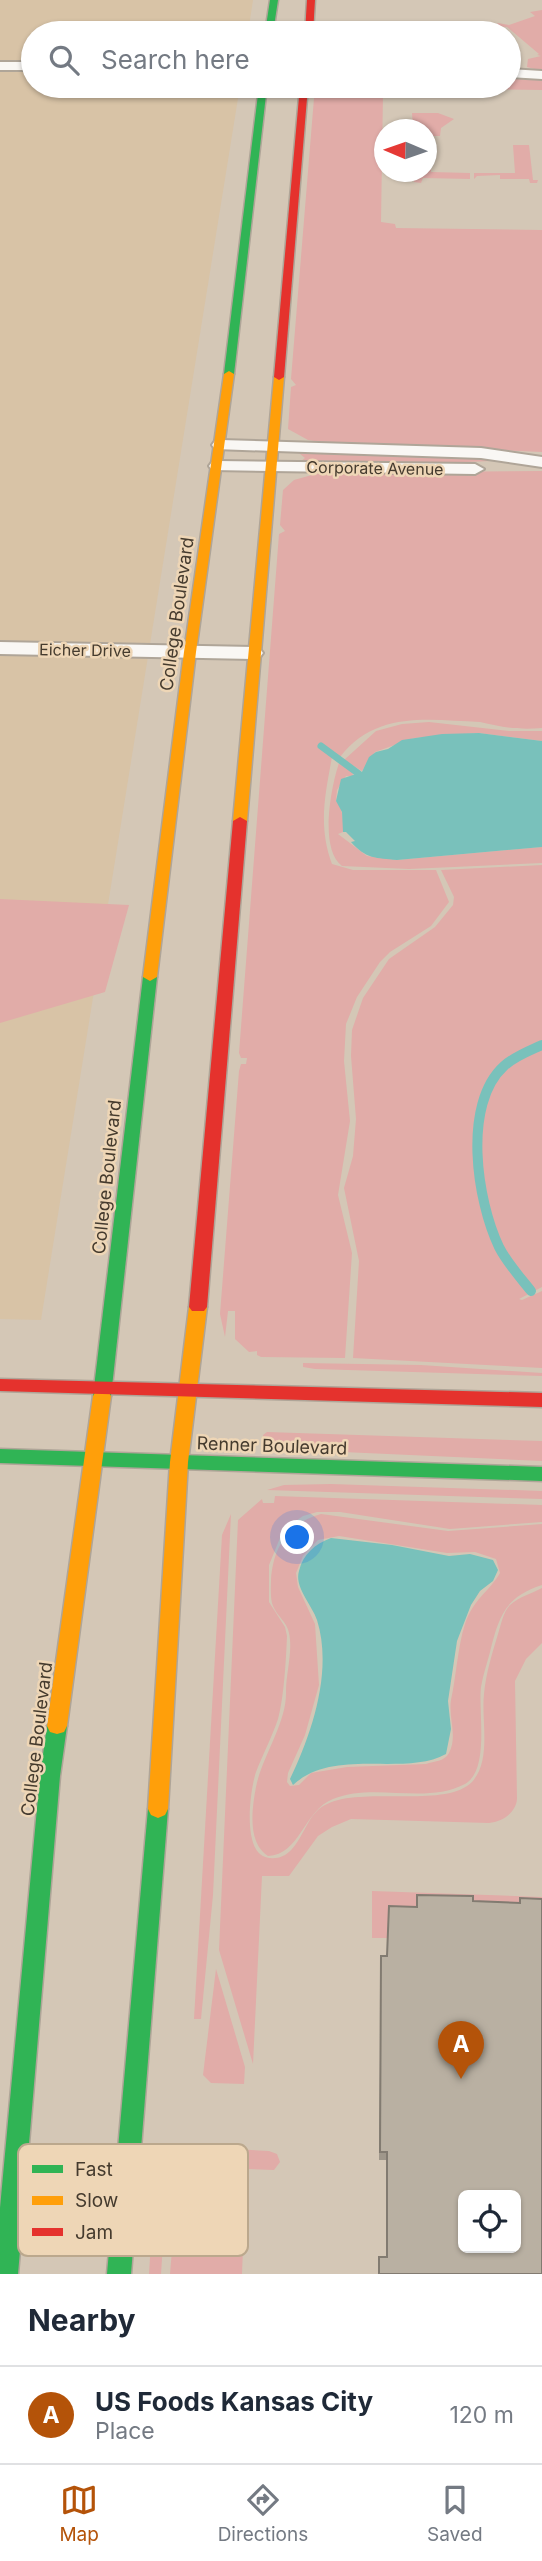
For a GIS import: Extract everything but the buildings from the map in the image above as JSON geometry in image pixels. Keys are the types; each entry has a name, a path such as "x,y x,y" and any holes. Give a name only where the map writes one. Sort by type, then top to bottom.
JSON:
{"main road":[{"path":"271,21 274,0"},
{"path":"310,21 311,0"},
{"name":"College Boulevard","path":"6,2274 50,1776 95,1459 149,975 190,652 221,445 261,98"},
{"path":"130,2144 157,1820 179,1462 197,1328 253,653 275,446 303,98"},
{"path":"0,1385 542,1400"},
{"name":"Renner Boulevard","path":"0,1455 542,1474"},
{"path":"119,2274 121,2256"}],"street":[{"path":"0,66 21,66"},
{"path":"521,74 542,75"},
{"name":"Corporate Avenue","path":"221,445 481,453 537,462"},
{"name":"Corporate Avenue","path":"218,466 488,468 537,462"},
{"name":"Eicher Drive","path":"0,648 253,653"}],"shaded area":[{"path":"0,0 253,0 250,21 21,21 21,98 238,98 41,1320 0,1319"},
{"path":"542,10 542,71 527,67 528,59 541,56 521,39 521,21 535,16 530,12"},
{"path":"521,79 542,79 542,90 521,90"},
{"path":"314,98 383,98 383,119 374,119 374,182 382,182 381,222 395,224 396,228 542,230 542,452 308,440 288,429 291,387 296,385 291,379"},
{"path":"412,113 438,113 454,119 441,128 440,136 437,136 437,119 412,119"},
{"path":"513,145 529,145 533,180 538,180 537,183 530,183 529,179 500,179 500,175 477,176 474,179 474,173 515,173"},
{"path":"437,172 470,173 470,179 437,178"},
{"path":"299,453 485,458 491,461 418,464 300,462 305,458"},
{"path":"542,471 542,728 502,727 480,722 442,720 405,721 370,731 354,742 340,757 324,745 320,746 332,757 324,823 332,864 353,870 436,870 449,902 431,926 390,952 380,962 357,997 346,1024 344,1061 350,1121 338,1195 352,1253 345,1358 261,1357 257,1355 257,1351 249,1352 235,1339 235,1311 228,1311 225,1337 220,1314 239,1071 241,1064 246,1064 247,1058 241,1058 239,1053 279,534 285,531 280,525 283,490 294,480 319,473"},
{"path":"429,722 509,731 542,731 542,741 479,733 414,738 375,752 362,771 344,760 376,731 402,724"},
{"path":"339,763 352,771 353,776 346,776 337,790 336,801 342,812 343,824 343,832 338,834 367,856 397,860 542,847 542,863 409,869 342,866 335,858 329,832 330,802"},
{"path":"542,865 542,1287 519,1299 542,1291 542,1368 353,1358 359,1261 344,1188 353,1156 356,1119 351,1056 352,1030 363,998 389,959 435,927 453,905 454,897 441,870"},
{"path":"0,899 129,905 105,992 0,1023"},
{"path":"303,1363 421,1365 542,1373 542,1376 315,1369 303,1367"},
{"path":"267,1432 542,1441 542,1461 343,1452 343,1448 337,1448 336,1452 302,1451 264,1439 263,1435"},
{"path":"284,1485 542,1491 542,1499 267,1490"},
{"path":"275,1496 542,1505 542,1522 450,1529 340,1512 317,1512 303,1516 290,1525 280,1538 269,1565 269,1602 285,1627 287,1636 280,1710 256,1772 250,1802 252,1838 255,1847 263,1856 272,1858 285,1855 295,1845 314,1814 334,1801 352,1797 440,1795 458,1790 472,1782 482,1763 485,1686 503,1619 514,1602 542,1588 542,1643 526,1659 515,1681 517,1799 508,1815 489,1823 351,1819 318,1836 289,1876 262,1876 253,2064 219,1950 238,1520 262,1499 263,1503 274,1503"},
{"path":"231,1514 213,1895 201,2019 194,2019 222,1535"},
{"path":"321,1514 448,1531 542,1524 542,1585 520,1595 512,1602 497,1628 481,1687 480,1753 473,1777 465,1784 450,1790 433,1793 365,1792 333,1799 315,1812 288,1848 279,1854 268,1856 261,1850 254,1834 253,1805 259,1775 283,1715 290,1647 288,1629 272,1603 272,1568 285,1538 300,1523","holes":["339,1536 447,1553 475,1552 496,1559 500,1573 472,1608 463,1632 451,1700 453,1740 447,1756 426,1764 347,1767 311,1773 299,1785 290,1786 287,1782 288,1773 305,1735 319,1685 315,1624 298,1587 296,1573 303,1556 318,1540"]},
{"path":"372,1891 542,1897 542,1908 417,1903 417,1916 389,1938 372,1938"},
{"path":"216,1969 245,2067 244,2084 211,2083 203,2075"},
{"path":"248,2150 277,2154 280,2162 274,2170 248,2169"},
{"path":"150,2256 162,2256 161,2274 149,2274"},
{"path":"171,2256 243,2256 242,2274 170,2274"}],"water":[{"path":"479,733 542,741 542,847 397,860 377,858 356,848 351,842 355,841 343,832 342,812 336,801 341,779 362,772 369,757 402,740 442,734"},
{"path":"331,1538 392,1545 449,1556 470,1554 493,1560 498,1570 493,1581 480,1591 471,1605 457,1641 448,1701 451,1729 446,1754 411,1763 328,1767 293,1785 290,1779 306,1742 318,1701 323,1660 317,1620 301,1590 298,1577 303,1560 310,1550"}],"waterway":[{"path":"321,746 359,774"},
{"path":"531,1291 506,1259 491,1228 480,1180 478,1128 482,1104 491,1083 504,1066 542,1045"}],"traffic: fast":[{"path":"271,21 274,0"},
{"path":"229,374 262,98"},
{"path":"102,1396 150,977"},
{"path":"0,1456 542,1474"},
{"path":"6,2274 50,1776 57,1726"},
{"path":"130,2144 158,1809"},
{"path":"119,2274 121,2256"}],"traffic: slow":[{"path":"150,977 190,652 229,374"},
{"path":"240,821 279,377"},
{"path":"158,1809 179,1462 198,1307"},
{"path":"57,1726 102,1396"}],"traffic: jam":[{"path":"310,21 311,0"},
{"path":"279,377 303,98"},
{"path":"198,1307 240,821"},
{"path":"0,1385 542,1400"}],"place":[{"name":"US Foods Kansas City","path":"461,2079"}]}
